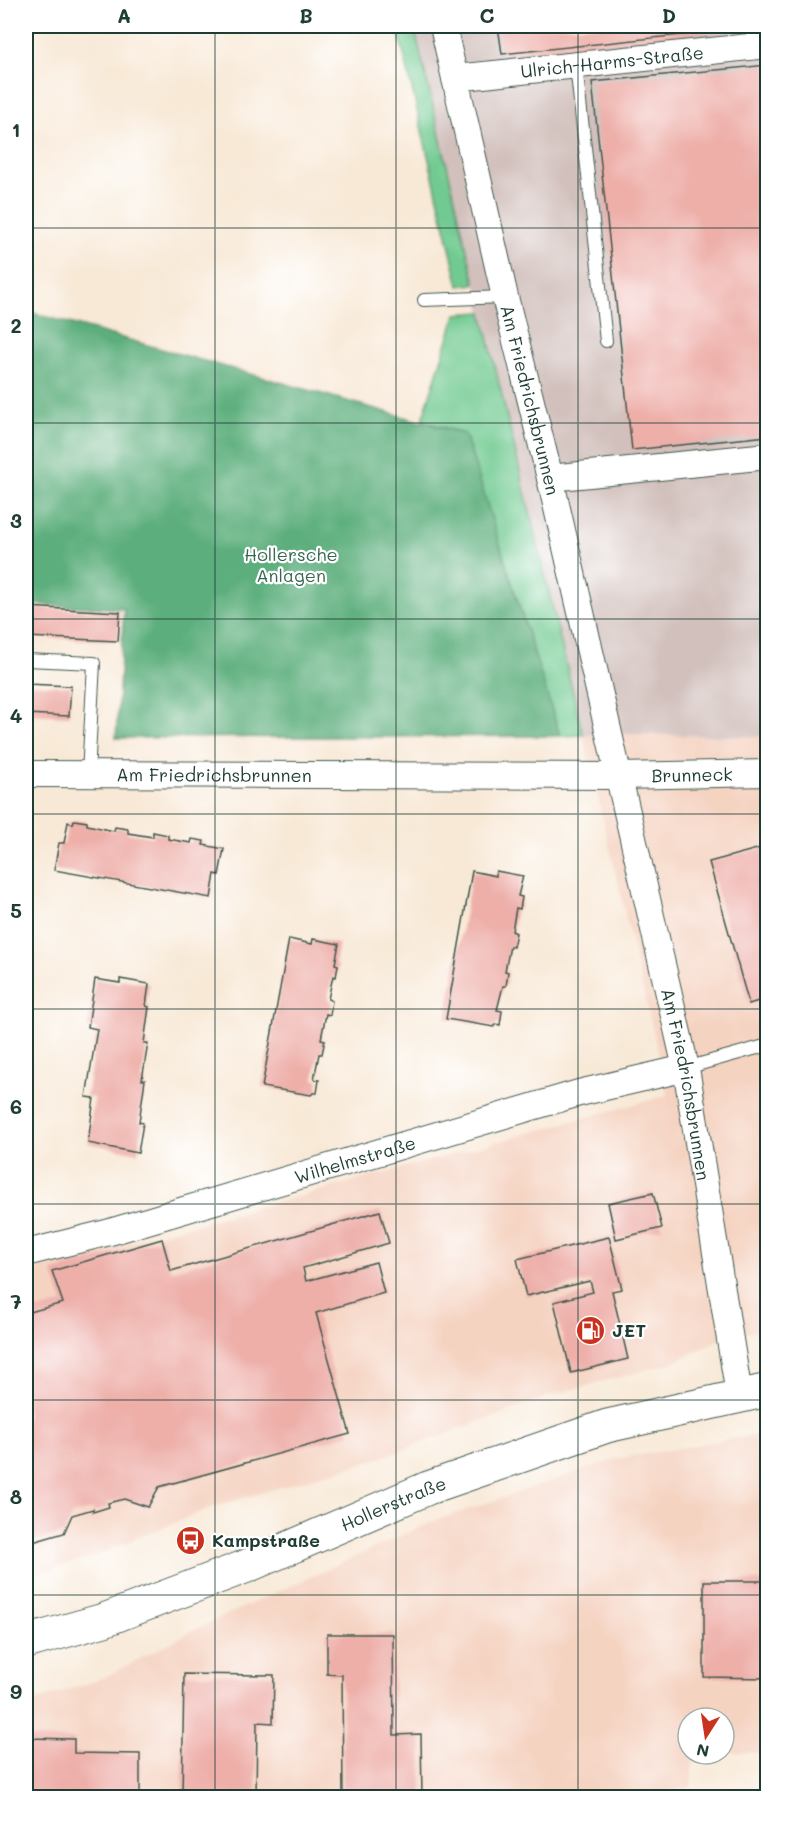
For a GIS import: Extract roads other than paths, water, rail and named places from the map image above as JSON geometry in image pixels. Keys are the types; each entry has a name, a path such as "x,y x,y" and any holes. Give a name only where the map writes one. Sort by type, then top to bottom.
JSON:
{"main road":[{"name":"Hollerstraße","path":"26,1642 104,1620 247,1566 428,1488 562,1441 607,1426 753,1392"}],"street":[{"name":"Am Friedrichsbrunnen","path":"442,26 550,478 686,1068 753,1392"},
{"name":"Ulrich-Harms-Straße","path":"455,78 768,45"},
{"path":"550,478 768,456"},
{"name":"Brunneck","path":"618,776 768,773"},
{"name":"Am Friedrichsbrunnen","path":"26,774 618,776"},
{"name":"Wilhelmstraße","path":"26,1253 110,1232 579,1093 686,1068"}],"lane":[{"path":"576,65 606,341"},
{"path":"424,300 505,297"},
{"path":"26,660 94,663 88,775"},
{"path":"686,1068 768,1045"}],"place":[{"name":"JET","path":"591,1330"},
{"name":"Kampstraße","path":"191,1540"}],"park label":[{"name":"Hollersche Anlagen","path":"291,564"}]}
